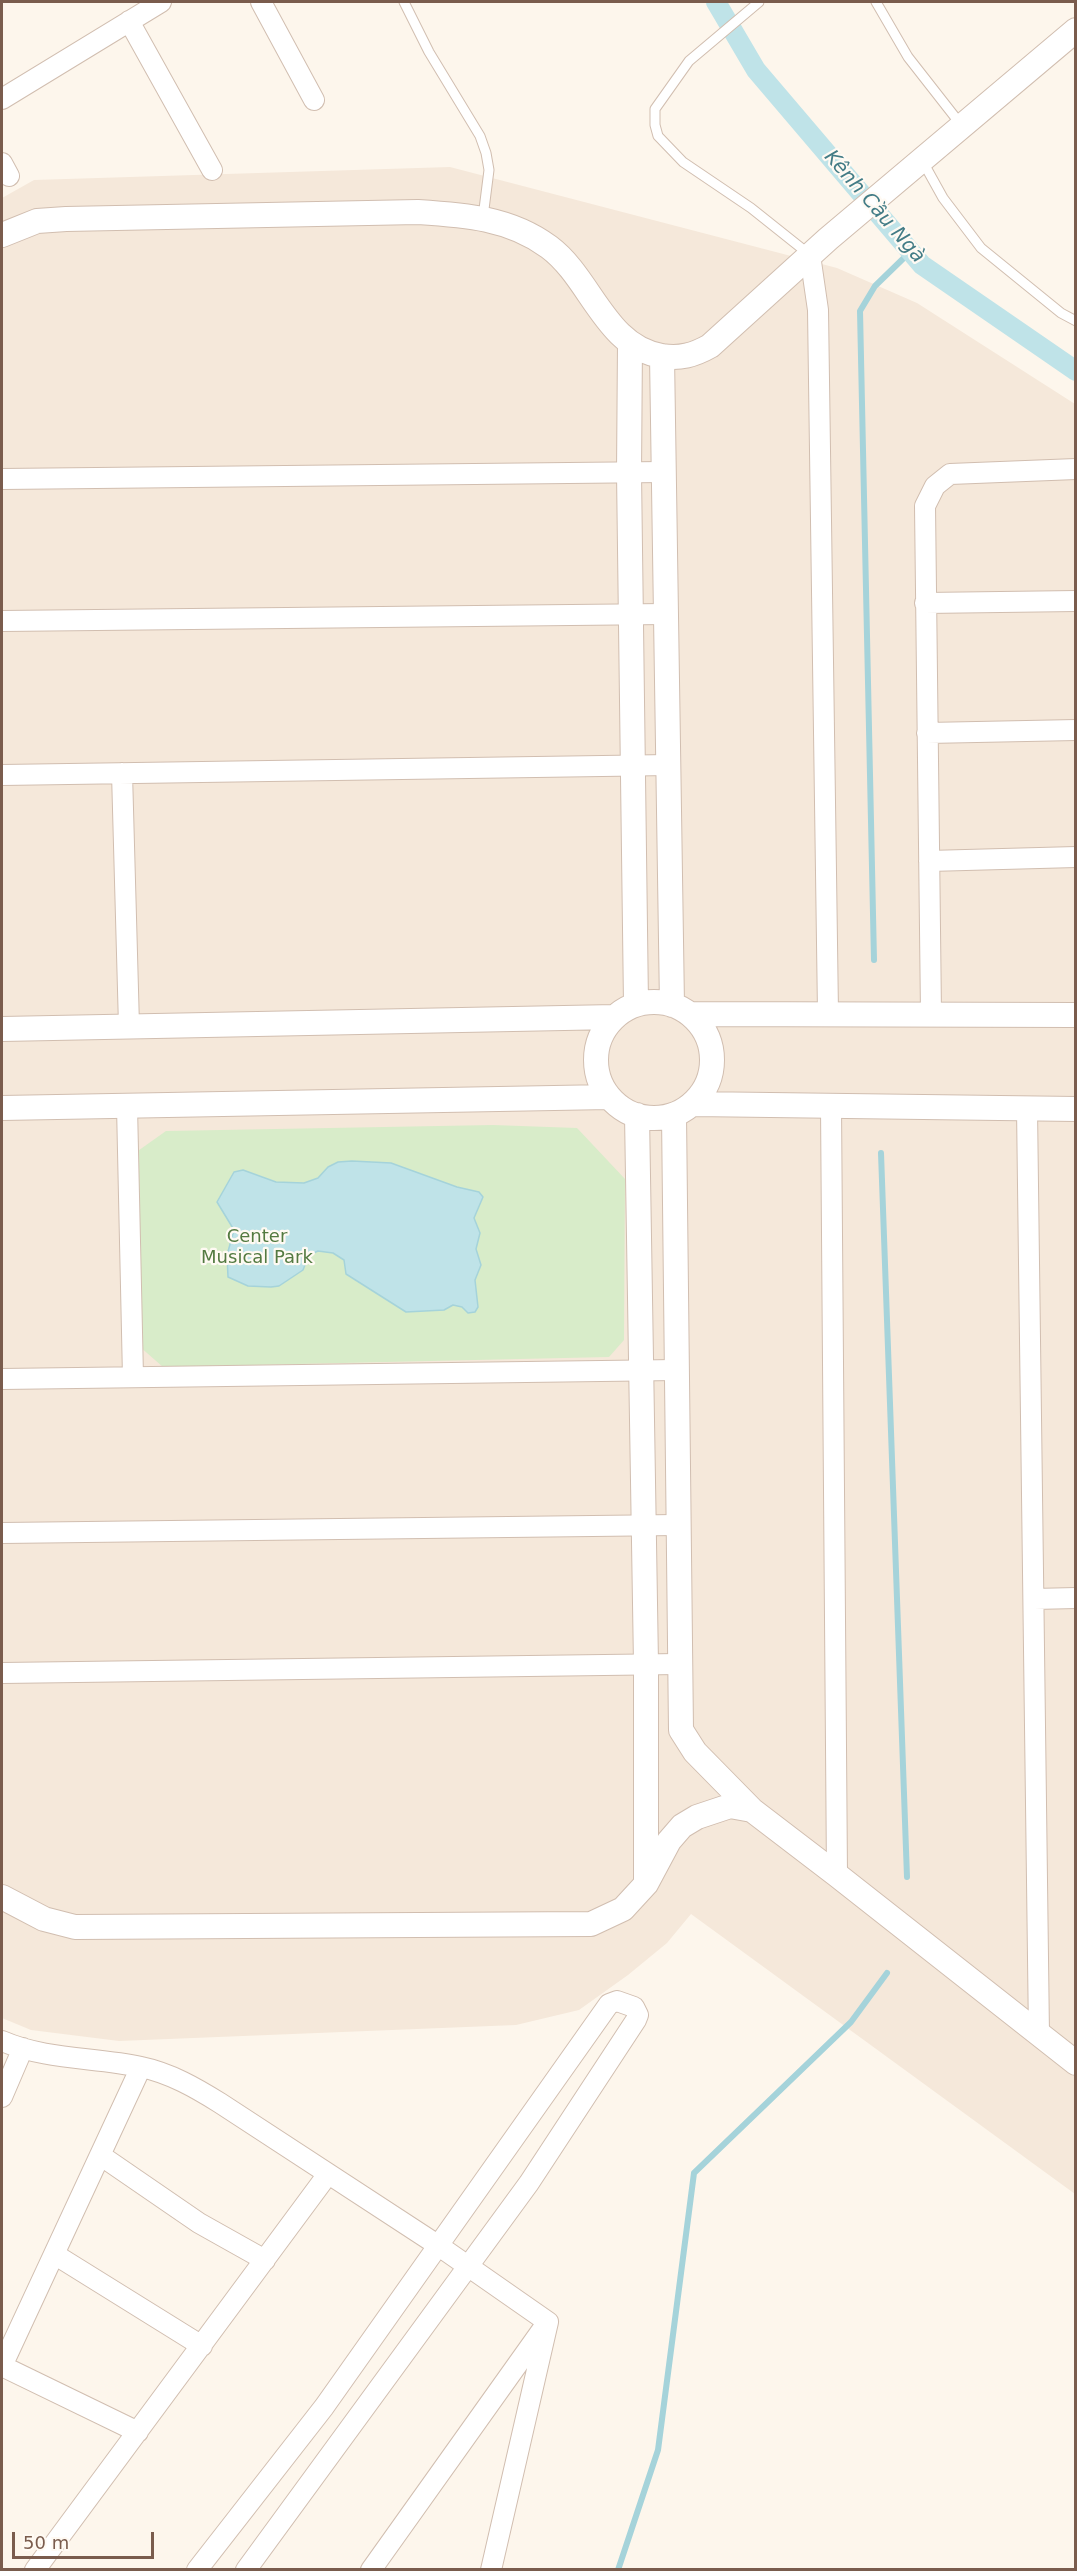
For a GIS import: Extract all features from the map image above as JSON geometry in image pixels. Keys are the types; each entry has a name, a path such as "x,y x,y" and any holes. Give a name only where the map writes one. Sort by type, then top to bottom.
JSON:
{"street":[{"path":"2,99 162,2"},
{"path":"261,2 314,100"},
{"path":"129,21 212,170"},
{"path":"2,235 36,221 66,219 418,212 483,218 528,234 550,248 564,262 621,337 645,353 662,356 695,355 710,346 828,239 1076,30"},
{"path":"810,255 818,310 828,1013"},
{"path":"630,343 629,473 636,1004"},
{"path":"662,356 669,765 681,1009"},
{"path":"931,1014 924,506 934,486 950,474 1076,469"},
{"path":"2,479 663,472"},
{"path":"926,603 1076,601"},
{"path":"2,621 666,614"},
{"path":"927,733 1076,729"},
{"path":"2,775 669,765"},
{"path":"122,773 129,1026"},
{"path":"929,861 1076,857"},
{"path":"1076,1109 831,1106 684,1109 659,1118 637,1115 623,1110 609,1097 599,1081 595,1061 598,1041 607,1024 621,1010 636,1004 660,1001 696,1018 707,1035 713,1053 712,1072 705,1089 684,1109 676,1370 679,1664 681,1730 686,1742 752,1810 1076,2063"},
{"path":"681,1009 1076,1015"},
{"path":"2,1029 615,1017"},
{"path":"2,1108 609,1097"},
{"path":"127,1106 133,1377"},
{"path":"831,1106 837,1875"},
{"path":"1027,1108 1040,2035"},
{"path":"637,1115 646,1664 646,1884"},
{"path":"2,1378 676,1370"},
{"path":"2,1533 678,1524"},
{"path":"1034,1599 1076,1598"},
{"path":"2,1673 679,1664"},
{"path":"2,1897 44,1920 75,1927 591,1923 623,1910 646,1884 669,1840 682,1826 697,1817 730,1806 752,1810"},
{"path":"197,2570 324,2407 609,2004 617,2001 634,2007 638,2015 625,2038 529,2183 246,2570"},
{"path":"2,2041 35,2052 141,2067 187,2083 439,2246 548,2322"},
{"path":"2,2097 23,2049"},
{"path":"138,2432 2,2366 141,2067"},
{"path":"100,2155 199,2223 265,2260"},
{"path":"35,2570 328,2174"},
{"path":"54,2254 202,2346"},
{"path":"371,2570 548,2322"},
{"path":"491,2570 548,2322"}],"lane":[{"path":"404,2 429,52 480,136 489,170 483,218"},
{"path":"758,3 689,61 655,109 655,125 658,136 683,162 752,208 810,255"},
{"path":"880,3 908,57 962,126"},
{"path":"922,160 943,198 981,248 1061,313 1076,321"}],"shaded area":[{"path":"450,167 837,268 917,303 1075,404 1075,2194 691,1914 667,1943 628,1975 579,2010 516,2025 119,2041 31,2030 2,2018 2,198 34,180"}],"green space":[{"name":"Center Musical Park","path":"493,1125 577,1128 625,1179 624,1340 609,1357 163,1367 139,1346 135,1153 166,1131"}],"water":[{"path":"338,1162 391,1163 457,1187 479,1192 483,1197 474,1218 480,1233 476,1249 481,1265 475,1280 478,1307 475,1312 468,1313 462,1307 453,1305 444,1310 406,1312 346,1274 344,1260 333,1253 318,1251 309,1255 303,1270 279,1286 248,1286 228,1277 227,1255 234,1230 217,1202 234,1172 243,1170 276,1182 304,1183 318,1178 328,1167"}],"waterway":[{"name":"Kênh Cầu Ngà","path":"716,2 756,70 922,265 1076,371"},
{"path":"874,960 860,311 875,286 911,251"},
{"path":"881,1153 907,1877"},
{"path":"618,2570 658,2450 694,2173 851,2022 887,1973"}]}
